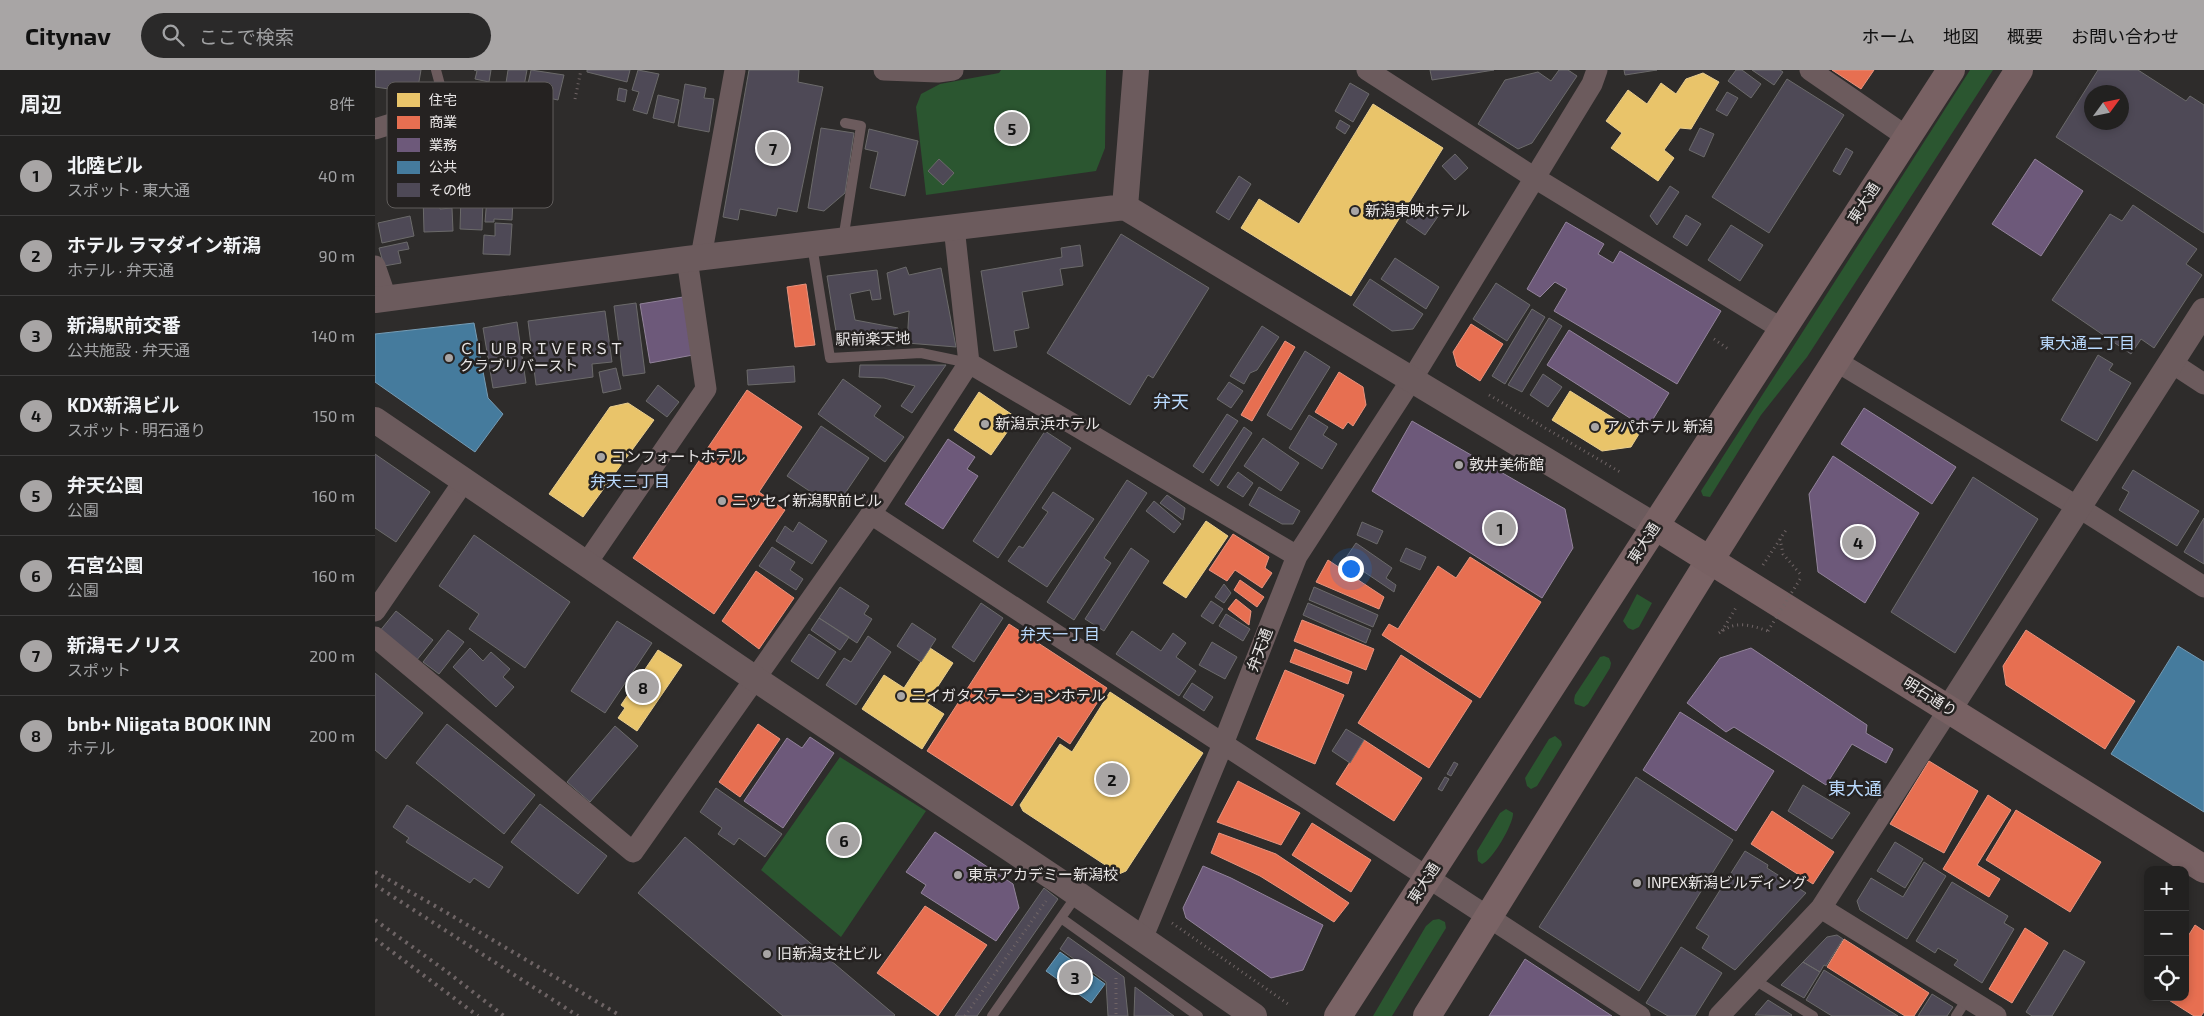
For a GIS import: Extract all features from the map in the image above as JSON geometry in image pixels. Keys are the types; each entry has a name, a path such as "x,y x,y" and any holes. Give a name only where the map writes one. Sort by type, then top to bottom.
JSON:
{"highway":[{"name":"東大通","path":"1655,526 1951,70"},
{"path":"1710,560 2019,70"},
{"name":"明石通り","path":"1655,526 2204,869"}],"main road":[{"name":"東大通","path":"1338,1016 1655,526"},
{"path":"1427,1016 1710,560"}],"street":[{"path":"585,564 706,389 694,258 735,70"},
{"path":"884,70 938,72 953,70"},
{"path":"1125,207 1136,70"},
{"path":"1367,70 1535,178 1782,329"},
{"name":"弁天通","path":"1141,939 1223,744 1297,556 1412,379 1592,84 1597,70"},
{"path":"1810,70 1907,137"},
{"path":"375,129 387,125"},
{"path":"375,266 380,299 694,258 1125,207 1655,526"},
{"path":"375,637 633,852 871,514 969,363 954,227"},
{"path":"1719,1016 1821,908 2204,311"},
{"path":"1836,361 2078,506 2204,587"},
{"path":"969,363 1297,556"},
{"path":"2172,363 2204,384"},
{"path":"375,420 754,678 1078,894 1254,1016"},
{"path":"375,610 464,481"},
{"path":"871,514 1640,1016"},
{"path":"1821,908 1962,1007 1996,1016"}],"lane":[{"path":"843,240 861,126 845,123"},
{"name":"駅前楽天地","path":"811,244 830,358 921,353 969,363"},
{"path":"992,1016 1078,894"},
{"path":"1061,918 1198,1016"},
{"path":"1753,979 1813,1016"}],"path":[{"path":"575,98 581,70"},
{"path":"1715,339 1728,349"},
{"path":"1487,393 1620,472"},
{"path":"1719,633 1743,623 1768,632 1801,576 1783,554 1780,538 1787,530"},
{"path":"965,1016 1051,894"},
{"path":"1169,922 1288,1004"},
{"path":"1108,973 1116,978 1116,1016"}],"green space":[{"path":"1001,70 1106,70 1105,148 1096,171 926,195 916,107 921,94 940,84 999,73"},
{"path":"1970,70 1993,70 1807,357 1761,415 1710,497 1703,496 1701,491"},
{"path":"1637,594 1652,603 1639,627 1633,630 1628,628 1623,621"},
{"path":"1600,657 1609,658 1610,668 1588,704 1584,707 1575,704 1575,695"},
{"path":"1555,736 1561,741 1562,745 1537,786 1531,789 1527,786 1525,778 1549,739"},
{"path":"840,757 926,811 841,937 761,870"},
{"path":"1506,809 1513,813 1510,825 1491,856 1482,864 1478,861 1477,851 1500,813"},
{"path":"1439,919 1445,922 1446,928 1392,1016 1373,1016 1426,926 1433,920"}],"building: 住宅":[{"path":"1703,73 1719,82 1691,129 1680,128 1664,150 1674,158 1658,181 1611,148 1622,133 1606,121 1628,90 1647,104 1661,83 1676,94 1686,79"},
{"name":"新潟東映ホテル","path":"1373,104 1443,148 1351,296 1241,228 1259,199 1299,224"},
{"name":"アパホテル 新潟","path":"1570,391 1639,434 1631,447 1602,451 1552,420"},
{"name":"新潟京浜ホテル","path":"979,392 1017,418 991,455 954,430"},
{"name":"コンフォートホテル","path":"628,403 654,420 583,517 549,494 610,407"},
{"path":"1206,521 1228,536 1186,598 1163,583"},
{"name":"ニイガタステーションホテル","path":"930,648 953,663 927,703 944,714 922,749 862,709 884,675 904,688"},
{"path":"658,650 682,665 637,731 618,718 625,708 621,705"},
{"path":"1110,692 1203,753 1126,871 1119,874 1023,811 1020,805 1060,744 1072,752"}],"building: 商業":[{"path":"1832,70 1874,70 1861,89"},
{"path":"806,284 815,345 795,347 787,287"},
{"path":"1471,324 1503,344 1480,381 1457,366 1453,352"},
{"path":"1285,341 1295,347 1252,421 1241,415"},
{"path":"1339,372 1363,387 1366,405 1353,426 1348,422 1343,429 1315,412"},
{"name":"ニッセイ新潟駅前ビル","path":"747,390 802,427 759,492 785,510 714,614 633,558"},
{"path":"1233,534 1269,557 1265,568 1272,573 1262,588 1235,570 1227,581 1209,570"},
{"path":"1470,557 1541,602 1480,698 1382,635 1389,624 1398,629 1438,566 1456,578"},
{"path":"1328,560 1384,597 1379,609 1316,582"},
{"path":"756,571 794,598 759,649 722,621"},
{"path":"1240,580 1264,597 1257,607 1234,590"},
{"path":"1236,599 1251,611 1249,625 1228,609"},
{"path":"1302,620 1374,649 1366,670 1294,641"},
{"path":"1009,624 1107,688 1070,744 1058,736 1012,806 927,751"},
{"path":"2026,630 2135,701 2105,749 2006,685 2003,666"},
{"path":"1295,649 1352,672 1348,684 1290,662"},
{"path":"1401,655 1472,701 1429,768 1358,723"},
{"path":"1285,670 1344,695 1315,764 1256,739"},
{"path":"758,724 780,739 740,797 719,782"},
{"path":"1364,740 1422,778 1394,821 1336,784"},
{"path":"1929,761 1978,791 1944,853 1890,824"},
{"path":"1238,781 1300,813 1281,845 1217,822"},
{"path":"1988,795 2011,810 1977,865 2000,879 1989,897 1943,869"},
{"path":"2016,810 2101,862 2070,912 1986,860"},
{"path":"1772,811 1834,852 1813,884 1751,844"},
{"path":"1312,823 1371,860 1351,892 1292,855"},
{"path":"1219,833 1276,854 1349,903 1334,922 1260,876 1211,853"},
{"path":"925,906 987,945 938,1016 877,973"},
{"path":"2195,925 2204,931 2204,1012 2201,1016 2194,1016 2170,1001 2189,1001 2189,935"},
{"path":"2025,928 2048,943 2012,1003 1989,989"},
{"path":"1844,939 1929,993 1914,1016 1905,1016 1827,967"}],"building: 業務":[{"path":"2035,159 2083,191 2041,256 1992,224"},
{"path":"1566,222 1604,244 1598,254 1613,263 1620,251 1721,311 1677,384 1554,311 1567,289 1555,282 1540,297 1527,289"},
{"path":"683,297 693,355 650,363 640,304"},
{"path":"1569,330 1669,393 1647,429 1547,365"},
{"path":"1864,408 1956,467 1932,504 1841,444"},
{"path":"1412,421 1565,509 1573,548 1542,598 1372,491"},
{"path":"948,439 975,457 967,469 978,476 943,529 905,504"},
{"path":"1833,456 1919,513 1865,603 1818,572 1809,494"},
{"path":"1751,648 1867,725 1866,733 1893,749 1886,763 1852,744 1826,785 1734,727 1726,732 1687,703 1720,658"},
{"path":"1680,712 1774,771 1736,831 1643,770"},
{"path":"810,737 834,753 783,828 744,801 787,738 802,748"},
{"path":"935,832 1013,884 1019,908 996,941 921,893 926,885 906,872"},
{"path":"1203,866 1231,878 1323,925 1303,970 1271,978 1186,918 1183,908"},
{"path":"1525,959 1612,1016 1489,1016"}],"building: 公共":[{"path":"474,323 488,398 503,414 475,452 375,382 375,334"},
{"path":"2178,646 2204,662 2204,812 2111,754"},
{"path":"1060,952 1105,984 1091,1003 1046,971"}],"building: その他":[{"path":"375,70 421,70 419,82 387,82 387,89 375,87"},
{"path":"474,70 491,70 489,82 475,79 477,71"},
{"path":"508,70 527,70 525,82 506,82"},
{"path":"531,70 564,75 558,100 553,99 553,82 528,82"},
{"path":"587,70 630,70 627,82 587,72"},
{"path":"638,70 659,74 647,114 633,110 639,92 632,90"},
{"path":"749,70 799,70 798,82 823,87 797,212 778,208 776,216 740,209 738,220 723,217"},
{"path":"1430,70 1494,70 1432,80"},
{"path":"1559,70 1568,70 1577,76 1532,143 1518,149 1478,124 1505,80 1538,72 1551,81"},
{"path":"1624,70 1657,70 1625,75"},
{"path":"1736,70 1742,70 1761,84 1751,98 1728,81"},
{"path":"1752,70 1780,70 1783,72 1774,85"},
{"path":"2098,70 2138,70 2186,101 2190,96 2204,105 2204,233 2056,137 2084,92 2084,130 2129,130 2129,85 2089,85"},
{"path":"1787,79 1844,115 1769,233 1712,197"},
{"path":"1350,83 1369,94 1353,122 1335,111"},
{"path":"685,84 706,88 704,98 714,99 709,132 678,126"},
{"path":"619,88 627,90 625,102 617,100"},
{"path":"1727,92 1738,98 1727,116 1716,110"},
{"path":"658,95 679,100 674,123 653,118"},
{"path":"1340,120 1350,126 1345,134 1336,128"},
{"path":"821,128 854,133 845,193 824,211 808,208"},
{"path":"1700,128 1714,134 1704,157 1689,150"},
{"path":"869,129 918,141 905,196 870,188 878,152 865,149"},
{"path":"1846,148 1853,152 1840,175 1833,171"},
{"path":"1455,154 1468,168 1455,180 1442,166"},
{"path":"939,159 954,173 943,185 928,171"},
{"path":"1239,176 1251,184 1229,220 1216,212"},
{"path":"1670,186 1679,192 1657,225 1650,216"},
{"path":"1420,201 1439,215 1425,235 1406,222"},
{"path":"2133,205 2197,249 2186,264 2202,275 2154,348 2141,339 2131,354 2052,300 2110,214 2122,221"},
{"path":"423,208 452,208 453,231 424,232"},
{"path":"461,208 483,208 482,230 460,229"},
{"path":"486,208 513,208 512,220 494,219 494,222 485,222"},
{"path":"1686,215 1701,224 1687,246 1673,237"},
{"path":"410,216 414,236 382,243 378,223"},
{"path":"495,223 512,224 510,255 483,254 484,235 495,236"},
{"path":"1731,225 1763,245 1740,281 1708,260"},
{"path":"1121,234 1209,288 1153,378 1148,375 1130,405 1047,353"},
{"path":"407,242 409,249 398,251 401,263 384,266 379,248"},
{"path":"1080,245 1083,266 1060,269 1063,285 1022,292 1029,328 1014,331 1017,347 994,351 981,271 1062,257 1061,248"},
{"path":"1395,258 1439,287 1426,309 1381,279"},
{"path":"906,267 909,275 941,268 956,347 907,343 909,311 894,315 887,273"},
{"path":"877,270 881,299 872,300 870,290 850,294 855,320 898,328 895,346 855,341 838,344 827,276"},
{"path":"1370,279 1423,314 1413,329 1392,331 1353,305"},
{"path":"1496,283 1530,305 1507,341 1473,319"},
{"path":"636,303 645,373 623,376 614,306"},
{"path":"1532,309 1545,317 1505,384 1492,376"},
{"path":"605,311 612,362 592,364 593,377 536,385 528,321"},
{"path":"1549,318 1562,326 1522,392 1508,385"},
{"path":"517,322 526,383 493,388 483,328"},
{"path":"1262,326 1279,337 1257,370 1250,373 1244,384 1230,376"},
{"path":"1305,351 1330,367 1291,430 1267,415"},
{"path":"2098,355 2113,364 2109,370 2131,383 2097,441 2061,420"},
{"path":"860,365 946,365 912,413 901,406 915,386 884,378 859,377"},
{"path":"794,366 795,382 748,385 747,370"},
{"path":"616,368 621,389 603,393 599,372"},
{"path":"1543,374 1562,387 1548,407 1530,395"},
{"path":"843,379 881,406 874,416 904,437 885,462 818,414"},
{"path":"1229,382 1243,391 1231,408 1217,399"},
{"path":"658,385 679,402 667,417 646,401"},
{"path":"1227,414 1238,421 1203,473 1193,466"},
{"path":"1309,415 1328,427 1323,435 1337,444 1322,469 1289,448"},
{"path":"821,426 869,458 835,508 787,476"},
{"path":"1244,427 1252,433 1218,486 1210,480"},
{"path":"1045,431 1071,448 998,558 973,541"},
{"path":"1263,438 1299,463 1281,491 1244,466"},
{"path":"375,454 430,492 396,542 375,528"},
{"path":"2133,470 2199,511 2177,546 2119,510 2129,492 2122,488"},
{"path":"1238,472 1253,483 1243,497 1227,487"},
{"path":"1973,477 2038,519 1955,653 1891,612"},
{"path":"1127,480 1147,493 1104,558 1111,563 1074,620 1047,602"},
{"path":"1259,487 1300,511 1293,524 1282,524 1249,505"},
{"path":"1053,492 1094,519 1047,587 1008,561 1019,546 1023,548 1048,512 1042,508"},
{"path":"1167,495 1185,508 1183,520 1160,503"},
{"path":"1154,501 1181,524 1174,533 1146,511"},
{"path":"2204,518 2204,564 2184,552"},
{"path":"799,522 827,541 812,564 776,541 785,526 793,532"},
{"path":"1362,522 1383,531 1377,544 1357,535"},
{"path":"474,535 570,602 525,668 469,629 479,614 439,586"},
{"path":"1356,543 1392,568 1386,578 1396,585 1394,592 1345,559"},
{"path":"772,547 795,562 790,570 803,579 796,590 759,566"},
{"path":"1131,548 1149,561 1104,631 1085,619"},
{"path":"1406,548 1426,557 1420,570 1400,561"},
{"path":"1224,584 1231,593 1224,603 1215,597"},
{"path":"840,587 869,606 864,614 872,619 857,643 819,618"},
{"path":"1314,587 1378,615 1373,627 1309,600"},
{"path":"1211,601 1223,609 1213,624 1201,616"},
{"path":"981,603 1003,618 974,662 952,647"},
{"path":"1308,603 1371,630 1366,643 1303,615"},
{"path":"396,611 433,640 416,661 379,632"},
{"path":"1226,614 1250,629 1243,641 1219,626"},
{"path":"819,618 849,637 840,650 811,630"},
{"path":"617,621 652,643 605,713 571,691"},
{"path":"912,623 936,639 921,662 897,646"},
{"path":"448,630 464,642 439,674 423,662"},
{"path":"1132,631 1161,651 1173,633 1186,643 1176,657 1196,671 1179,696 1116,654"},
{"path":"809,634 836,652 818,679 791,661"},
{"path":"868,636 891,652 856,705 826,685 844,658 851,662"},
{"path":"1212,642 1237,657 1225,679 1199,665"},
{"path":"470,648 483,661 491,652 510,669 503,677 514,687 496,707 453,667"},
{"path":"375,673 423,713 386,759 375,750"},
{"path":"1192,683 1213,697 1204,711 1183,697"},
{"path":"447,724 535,795 504,834 416,763"},
{"path":"615,726 638,746 590,802 567,782"},
{"path":"1346,729 1364,740 1350,763 1332,751"},
{"path":"1454,762 1458,764 1451,776 1447,774"},
{"path":"1445,777 1449,779 1442,791 1438,789"},
{"name":"INPEX新潟ビルディング","path":"1636,777 1733,840 1639,991 1539,927"},
{"path":"1803,785 1850,813 1832,839 1788,811"},
{"path":"716,788 782,834 765,857 739,838 734,845 718,834 722,828 700,812"},
{"path":"540,804 607,856 578,894 511,842"},
{"path":"407,805 503,867 489,888 474,878 470,883 406,842 409,838 393,827"},
{"name":"旧新潟支社ビル","path":"685,837 895,1015 783,1016 638,893"},
{"path":"1895,842 1923,859 1905,888 1877,871"},
{"path":"1745,851 1768,865 1767,868 1806,893 1735,970 1702,948 1709,936 1696,928"},
{"path":"1924,862 1946,876 1907,939 1860,910 1857,901 1871,878 1903,897"},
{"path":"1952,882 2008,916 2004,923 2014,929 1982,983 1954,965 1958,960 1938,948 1935,953 1916,941"},
{"path":"1044,888 1058,899 977,1016 955,1016"},
{"path":"1837,935 1843,939 1820,972 1803,962 1827,937"},
{"path":"1068,937 1124,977 1128,1016 1108,1016 1106,982 1060,949"},
{"path":"1681,947 1722,973 1695,1016 1668,1016 1646,1003"},
{"path":"2064,950 2085,962 2052,1016 2032,1016 2026,1012"},
{"path":"1803,962 1820,972 1804,998 1781,985"},
{"path":"1824,970 1898,1016 1832,1016 1806,1000"},
{"path":"1135,987 1174,1016 1134,1016"},
{"path":"1932,994 1953,1007 1947,1016 1918,1016"},
{"path":"1768,1000 1792,1015 1755,1015"}],"railway":[{"path":"375,872 621,1016"},
{"path":"375,885 578,1016"},
{"path":"375,920 504,1016"},
{"path":"375,939 478,1016"}],"place":[{"name":"弁天公園","path":"1012,128"},
{"name":"新潟モノリス","path":"773,148"},
{"name":"新潟東映ホテル","path":"1355,211"},
{"name":"ＣＬＵＢＲＩＶＥＲＳＴ クラブリバースト","path":"449,358"},
{"name":"新潟京浜ホテル","path":"985,424"},
{"name":"アパホテル 新潟","path":"1595,427"},
{"name":"コンフォートホテル","path":"601,457"},
{"name":"敦井美術館","path":"1459,465"},
{"name":"ニッセイ新潟駅前ビル","path":"722,501"},
{"name":"北陸ビル","path":"1500,528"},
{"name":"KDX新潟ビル","path":"1858,542"},
{"name":"bnb+ Niigata BOOK INN","path":"643,687"},
{"name":"ニイガタステーションホテル","path":"901,696"},
{"name":"ホテル ラマダイン新潟","path":"1112,779"},
{"name":"石宮公園","path":"844,840"},
{"name":"東京アカデミー新潟校","path":"958,875"},
{"name":"INPEX新潟ビルディング","path":"1637,883"},
{"name":"旧新潟支社ビル","path":"767,954"},
{"name":"新潟駅前交番","path":"1075,977"}],"district":[{"name":"東大通二丁目","path":"2087,343"},
{"name":"弁天","path":"1171,402"},
{"name":"弁天三丁目","path":"630,481"},
{"name":"弁天一丁目","path":"1060,634"},
{"name":"東大通","path":"1855,789"}]}
